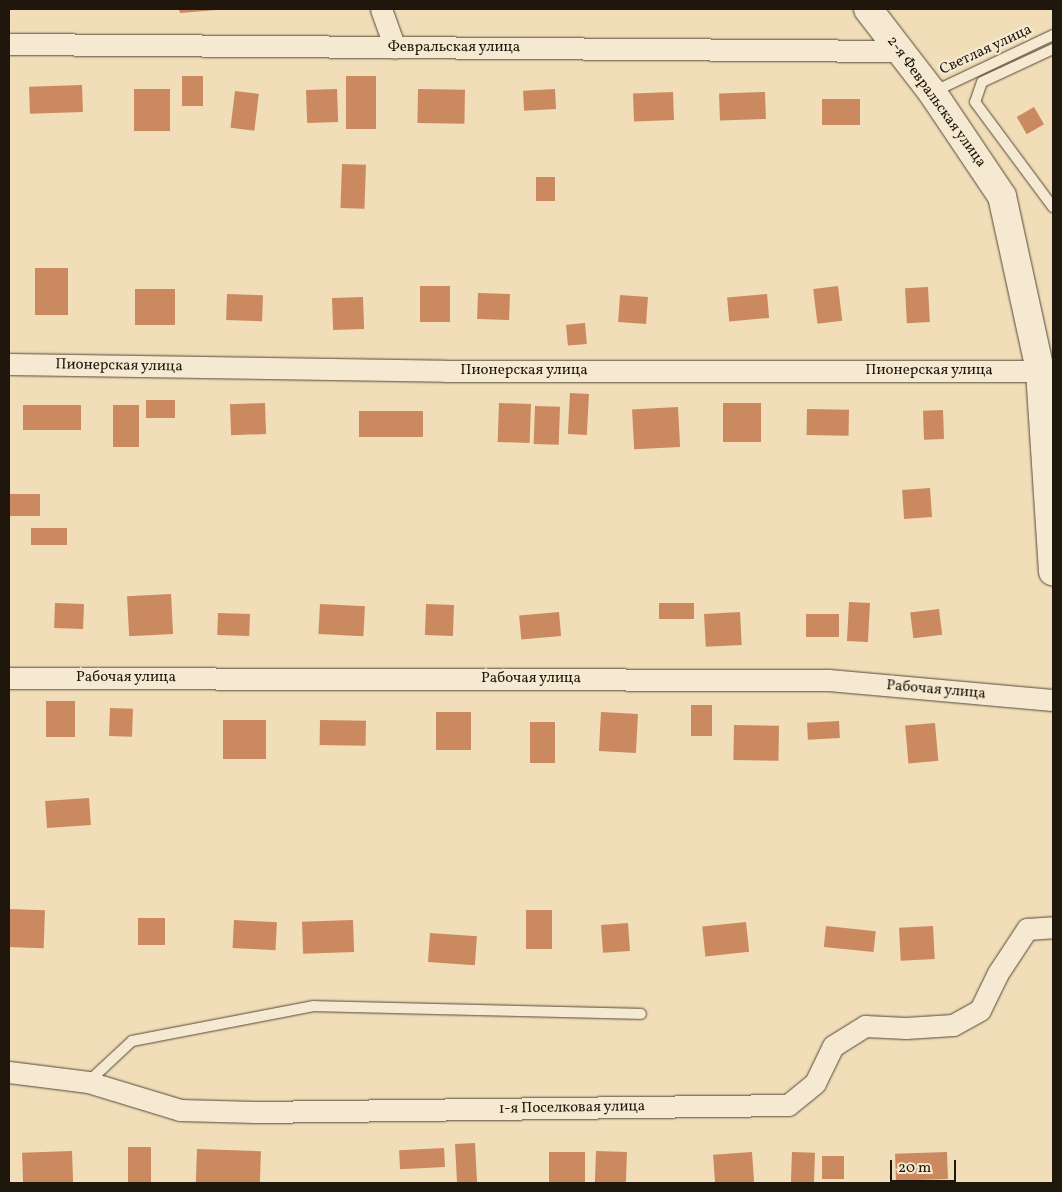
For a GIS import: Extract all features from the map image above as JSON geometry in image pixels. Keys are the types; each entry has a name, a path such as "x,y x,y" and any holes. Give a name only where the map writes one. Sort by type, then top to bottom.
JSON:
{"street":[{"path":"381,9 396,48"},
{"name":"2-я Февральская улица","path":"868,9 932,92 1002,196 1040,371"},
{"name":"Февральская улица","path":"9,44 900,50"},
{"name":"Пионерская улица","path":"9,364 445,372 1040,371"},
{"path":"1040,371 1050,460 1053,572"},
{"name":"Рабочая улица","path":"9,678 828,680 1053,700"},
{"name":"1-я Поселковая улица","path":"9,1072 88,1082 180,1110 255,1112 788,1105 814,1082 833,1046 865,1026 906,1028 954,1025 980,1010 998,973 1027,929 1053,927"}],"lane":[{"name":"Светлая улица","path":"932,92 1053,35"},
{"path":"1053,49 982,82 975,102 1053,207"},
{"path":"88,1082 132,1041 314,1006 642,1014"}],"building":[{"path":"179,9 217,9 217,10 180,13"},
{"path":"182,76 203,76 203,106 182,106"},
{"path":"346,76 376,76 376,129 346,129"},
{"path":"82,85 83,112 30,114 29,87"},
{"path":"134,89 170,89 170,131 134,131"},
{"path":"337,89 338,122 307,123 306,90"},
{"path":"418,89 465,90 464,124 417,123"},
{"path":"555,89 556,109 524,111 523,91"},
{"path":"235,91 259,94 254,131 230,128"},
{"path":"673,92 674,120 634,121 633,93"},
{"path":"765,92 766,119 720,121 719,94"},
{"path":"822,99 860,99 860,125 822,125"},
{"path":"1034,107 1044,124 1027,134 1017,117"},
{"path":"342,164 366,165 364,209 340,208"},
{"path":"536,177 555,177 555,201 536,201"},
{"path":"35,268 68,268 68,315 35,315"},
{"path":"420,286 450,286 450,322 420,322"},
{"path":"838,286 842,321 817,324 813,289"},
{"path":"928,287 930,322 907,323 905,288"},
{"path":"135,289 175,289 175,325 135,325"},
{"path":"478,293 510,294 509,320 477,319"},
{"path":"227,294 263,295 262,321 226,320"},
{"path":"767,294 769,318 729,321 727,297"},
{"path":"620,295 648,297 646,324 618,322"},
{"path":"363,297 364,329 333,330 332,298"},
{"path":"585,323 587,344 568,346 566,325"},
{"path":"570,393 589,394 587,435 568,434"},
{"path":"146,400 175,400 175,418 146,418"},
{"path":"265,403 266,434 231,435 230,404"},
{"path":"499,403 531,404 530,443 498,442"},
{"path":"723,403 761,403 761,442 723,442"},
{"path":"23,405 81,405 81,430 23,430"},
{"path":"113,405 139,405 139,447 113,447"},
{"path":"535,406 560,407 559,445 534,444"},
{"path":"678,407 680,447 634,449 632,409"},
{"path":"807,409 849,410 849,436 807,435"},
{"path":"943,410 944,439 924,440 923,411"},
{"path":"359,411 423,411 423,437 359,437"},
{"path":"930,488 932,517 904,519 902,490"},
{"path":"9,494 40,494 40,516 9,516"},
{"path":"31,528 67,528 67,545 31,545"},
{"path":"171,594 173,634 129,636 127,596"},
{"path":"849,602 870,603 868,642 847,641"},
{"path":"55,603 84,604 83,629 54,628"},
{"path":"659,603 694,603 694,619 659,619"},
{"path":"320,604 365,606 363,636 318,634"},
{"path":"426,604 454,605 453,636 425,635"},
{"path":"939,609 942,635 913,638 910,613"},
{"path":"559,612 561,636 521,639 519,615"},
{"path":"740,612 742,645 706,647 704,614"},
{"path":"218,613 250,614 249,636 217,635"},
{"path":"806,614 839,614 839,637 806,637"},
{"path":"46,701 75,701 75,737 46,737"},
{"path":"691,705 712,705 712,736 691,736"},
{"path":"110,708 133,709 132,737 109,736"},
{"path":"436,712 471,712 471,750 436,750"},
{"path":"601,712 638,714 636,753 599,751"},
{"path":"223,720 266,720 266,759 223,759"},
{"path":"320,720 366,721 366,746 320,745"},
{"path":"839,721 840,738 808,740 807,723"},
{"path":"530,722 555,722 555,763 530,763"},
{"path":"935,723 938,761 908,763 905,726"},
{"path":"734,725 779,726 778,761 733,760"},
{"path":"89,798 91,825 47,828 45,801"},
{"path":"9,909 45,910 44,948 9,947"},
{"path":"526,910 552,910 552,949 526,949"},
{"path":"138,918 165,918 165,945 138,945"},
{"path":"234,920 277,922 275,950 233,948"},
{"path":"353,920 354,952 303,954 302,922"},
{"path":"746,922 749,952 705,956 702,927"},
{"path":"628,923 630,951 603,953 601,925"},
{"path":"826,926 876,931 874,952 824,947"},
{"path":"933,926 935,959 901,961 899,928"},
{"path":"430,933 477,936 475,965 428,962"},
{"path":"475,1143 477,1183 457,1183 455,1144"},
{"path":"128,1147 151,1147 151,1183 128,1183"},
{"path":"444,1148 445,1167 400,1169 399,1150"},
{"path":"197,1149 261,1151 260,1183 196,1183"},
{"path":"72,1151 73,1183 23,1183 22,1153"},
{"path":"596,1151 627,1152 626,1183 595,1183"},
{"path":"549,1152 585,1152 585,1183 549,1183"},
{"path":"752,1152 754,1183 715,1183 713,1155"},
{"path":"792,1152 815,1153 814,1183 791,1183"},
{"path":"947,1152 948,1179 896,1181 895,1154"},
{"path":"822,1156 844,1156 844,1179 822,1179"}]}
